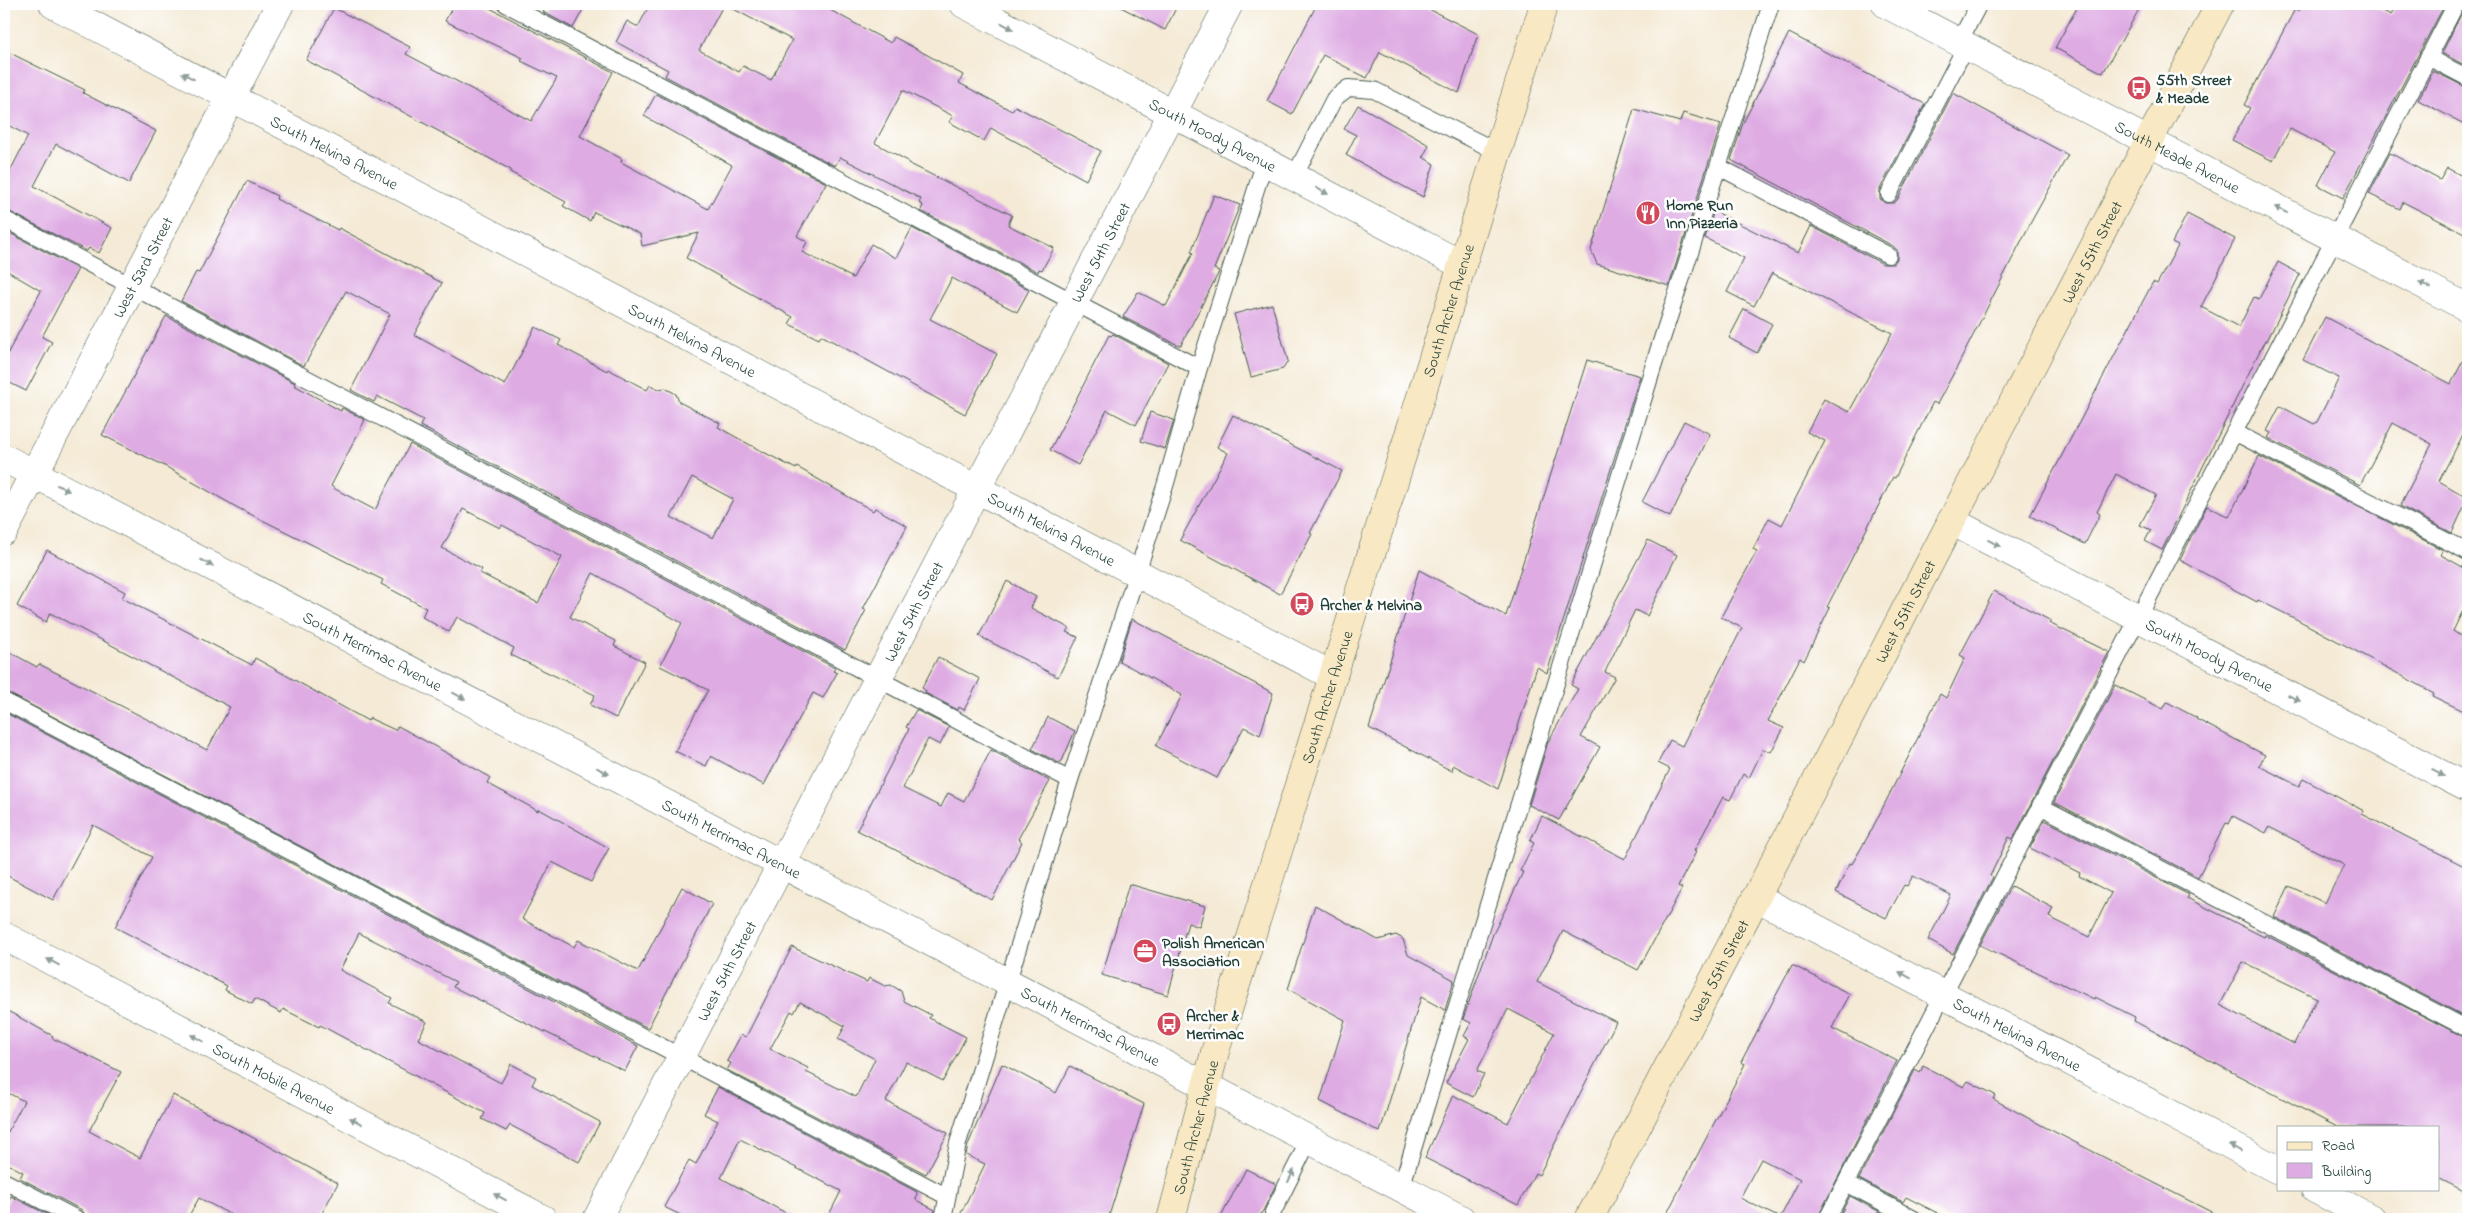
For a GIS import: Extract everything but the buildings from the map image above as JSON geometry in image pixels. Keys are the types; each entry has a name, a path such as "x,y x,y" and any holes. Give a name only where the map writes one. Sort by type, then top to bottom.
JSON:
{"main road":[{"name":"South Archer Avenue","path":"1171,1219 1205,1086 1544,4"},
{"name":"West 55th Street","path":"1589,1219 2220,4"}],"street":[{"name":"South Melvina Avenue","path":"53,4 1333,676"},
{"name":"West 53rd Street","path":"4,531 280,4"},
{"name":"South Moody Avenue","path":"964,4 1462,265"},
{"name":"West 54th Street","path":"597,1219 1229,4"},
{"name":"South Meade Avenue","path":"1886,4 2468,308"},
{"name":"South Merrimac Avenue","path":"4,458 1461,1219"},
{"name":"South Moody Avenue","path":"1951,521 2468,788"},
{"name":"South Melvina Avenue","path":"1756,897 2277,1169"},
{"name":"South Mobile Avenue","path":"4,936 543,1219"},
{"path":"2317,1190 2372,1219"}],"lane":[{"path":"506,4 1199,368"},
{"path":"1401,1188 1659,348 1771,4"},
{"path":"1889,194 1963,44 1979,4"},
{"path":"1827,1219 2456,4"},
{"path":"2428,57 2468,78"},
{"path":"1294,177 1334,99 1348,88 1374,90 1498,152"},
{"path":"943,1219 958,1142 1070,780 1165,486 1199,368 1264,161"},
{"path":"1719,167 1888,255"},
{"path":"4,219 1070,780"},
{"path":"2234,432 2468,552"},
{"path":"4,700 946,1196"},
{"path":"2040,806 2468,1029"},
{"path":"1273,1212 1309,1140"},
{"path":"4,1181 77,1219"},
{"path":"1846,1184 1914,1219"}],"place":[{"name":"55th Street & Meade","path":"2139,88"},
{"name":"Home Run Inn Pizzeria","path":"1648,213"},
{"name":"Archer & Melvina","path":"1302,604"},
{"name":"Polish American Association","path":"1145,951"},
{"name":"Archer & Merrimac","path":"1169,1024"}]}
